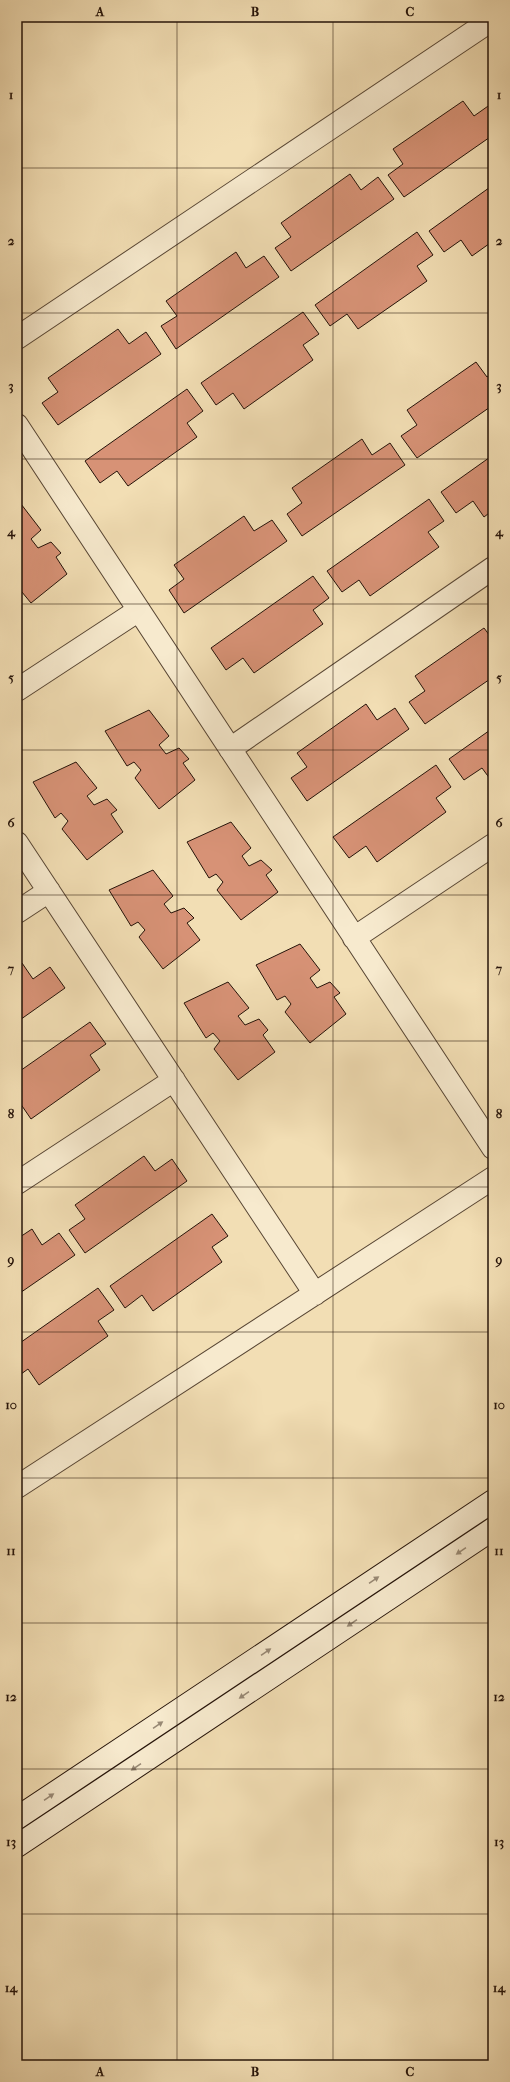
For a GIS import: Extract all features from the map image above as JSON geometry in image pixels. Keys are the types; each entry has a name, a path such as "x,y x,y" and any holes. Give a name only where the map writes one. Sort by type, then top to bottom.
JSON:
{"street":[{"path":"17,338 493,19"},
{"path":"17,425 493,1148"},
{"path":"230,749 493,568"},
{"path":"17,690 139,610"},
{"path":"17,843 315,1294"},
{"path":"354,938 493,845"},
{"path":"17,912 49,891"},
{"path":"17,1183 174,1080"},
{"path":"17,1487 493,1178"},
{"path":"17,1818 493,1501"},
{"path":"17,1846 493,1529"}],"building":[{"path":"463,101 474,116 491,104 493,107 493,135 404,197 388,175 403,164 393,149"},
{"path":"350,174 361,190 378,177 394,199 291,271 275,248 291,237 281,223"},
{"path":"493,185 493,241 472,256 461,240 444,252 429,231"},
{"path":"417,232 433,255 417,266 427,281 358,329 347,314 330,326 315,305"},
{"path":"236,252 246,268 264,256 279,277 176,349 161,326 177,316 166,301"},
{"path":"303,312 319,334 303,345 313,360 244,409 233,393 216,405 201,383"},
{"path":"118,329 129,344 146,332 161,354 58,425 42,403 58,392 48,378"},
{"path":"476,362 487,377 493,373 493,405 417,458 401,436 417,425 407,410"},
{"path":"187,389 203,411 187,423 197,437 128,486 117,471 100,483 85,461"},
{"path":"362,439 372,455 390,443 405,465 302,536 287,514 302,503 292,488"},
{"path":"493,455 493,510 484,517 473,501 456,513 441,492"},
{"path":"429,499 444,521 428,532 439,547 370,596 359,580 342,592 327,571"},
{"path":"21,504 41,530 31,539 38,548 51,542 61,553 56,557 67,574 31,603 17,586 17,506"},
{"path":"244,516 254,531 272,520 287,541 184,613 169,590 184,579 174,565"},
{"path":"313,576 329,598 313,610 323,624 254,673 243,658 226,670 211,648"},
{"path":"484,628 493,640 493,677 425,724 409,702 425,691 415,676"},
{"path":"366,704 377,720 395,708 409,729 307,801 291,778 307,767 297,753"},
{"path":"149,710 169,736 159,745 166,754 179,748 189,759 183,763 195,780 159,809 135,778 141,770 134,762 127,766 105,731"},
{"path":"493,728 493,783 482,768 464,780 449,759"},
{"path":"76,762 97,788 87,796 94,805 107,799 117,810 111,814 123,832 87,860 62,829 68,821 61,813 55,818 33,782"},
{"path":"436,765 451,787 436,798 446,812 377,862 366,846 349,858 333,837"},
{"path":"231,822 251,848 242,856 249,866 261,860 272,870 266,875 278,892 241,920 217,890 223,882 216,874 209,878 187,842"},
{"path":"153,870 173,896 164,904 171,913 184,908 194,918 187,923 200,940 163,969 139,937 145,930 138,922 131,926 109,890"},
{"path":"300,944 320,970 310,978 317,988 330,982 340,993 334,997 346,1014 310,1043 285,1012 291,1004 285,996 277,1000 256,965"},
{"path":"22,963 33,979 50,967 65,988 17,1022 17,967"},
{"path":"228,982 249,1008 238,1016 245,1025 259,1019 268,1030 263,1035 275,1052 238,1080 214,1049 220,1041 213,1033 206,1038 184,1003"},
{"path":"90,1022 106,1044 90,1055 100,1070 31,1119 20,1103 17,1105 17,1073"},
{"path":"144,1156 155,1171 172,1159 187,1181 85,1253 69,1230 85,1219 75,1205"},
{"path":"212,1214 228,1236 212,1247 222,1262 153,1311 142,1295 125,1308 110,1286"},
{"path":"32,1229 42,1245 59,1233 75,1255 17,1295 17,1239"},
{"path":"98,1288 114,1310 98,1321 108,1336 39,1385 28,1369 17,1377 17,1345"}]}
